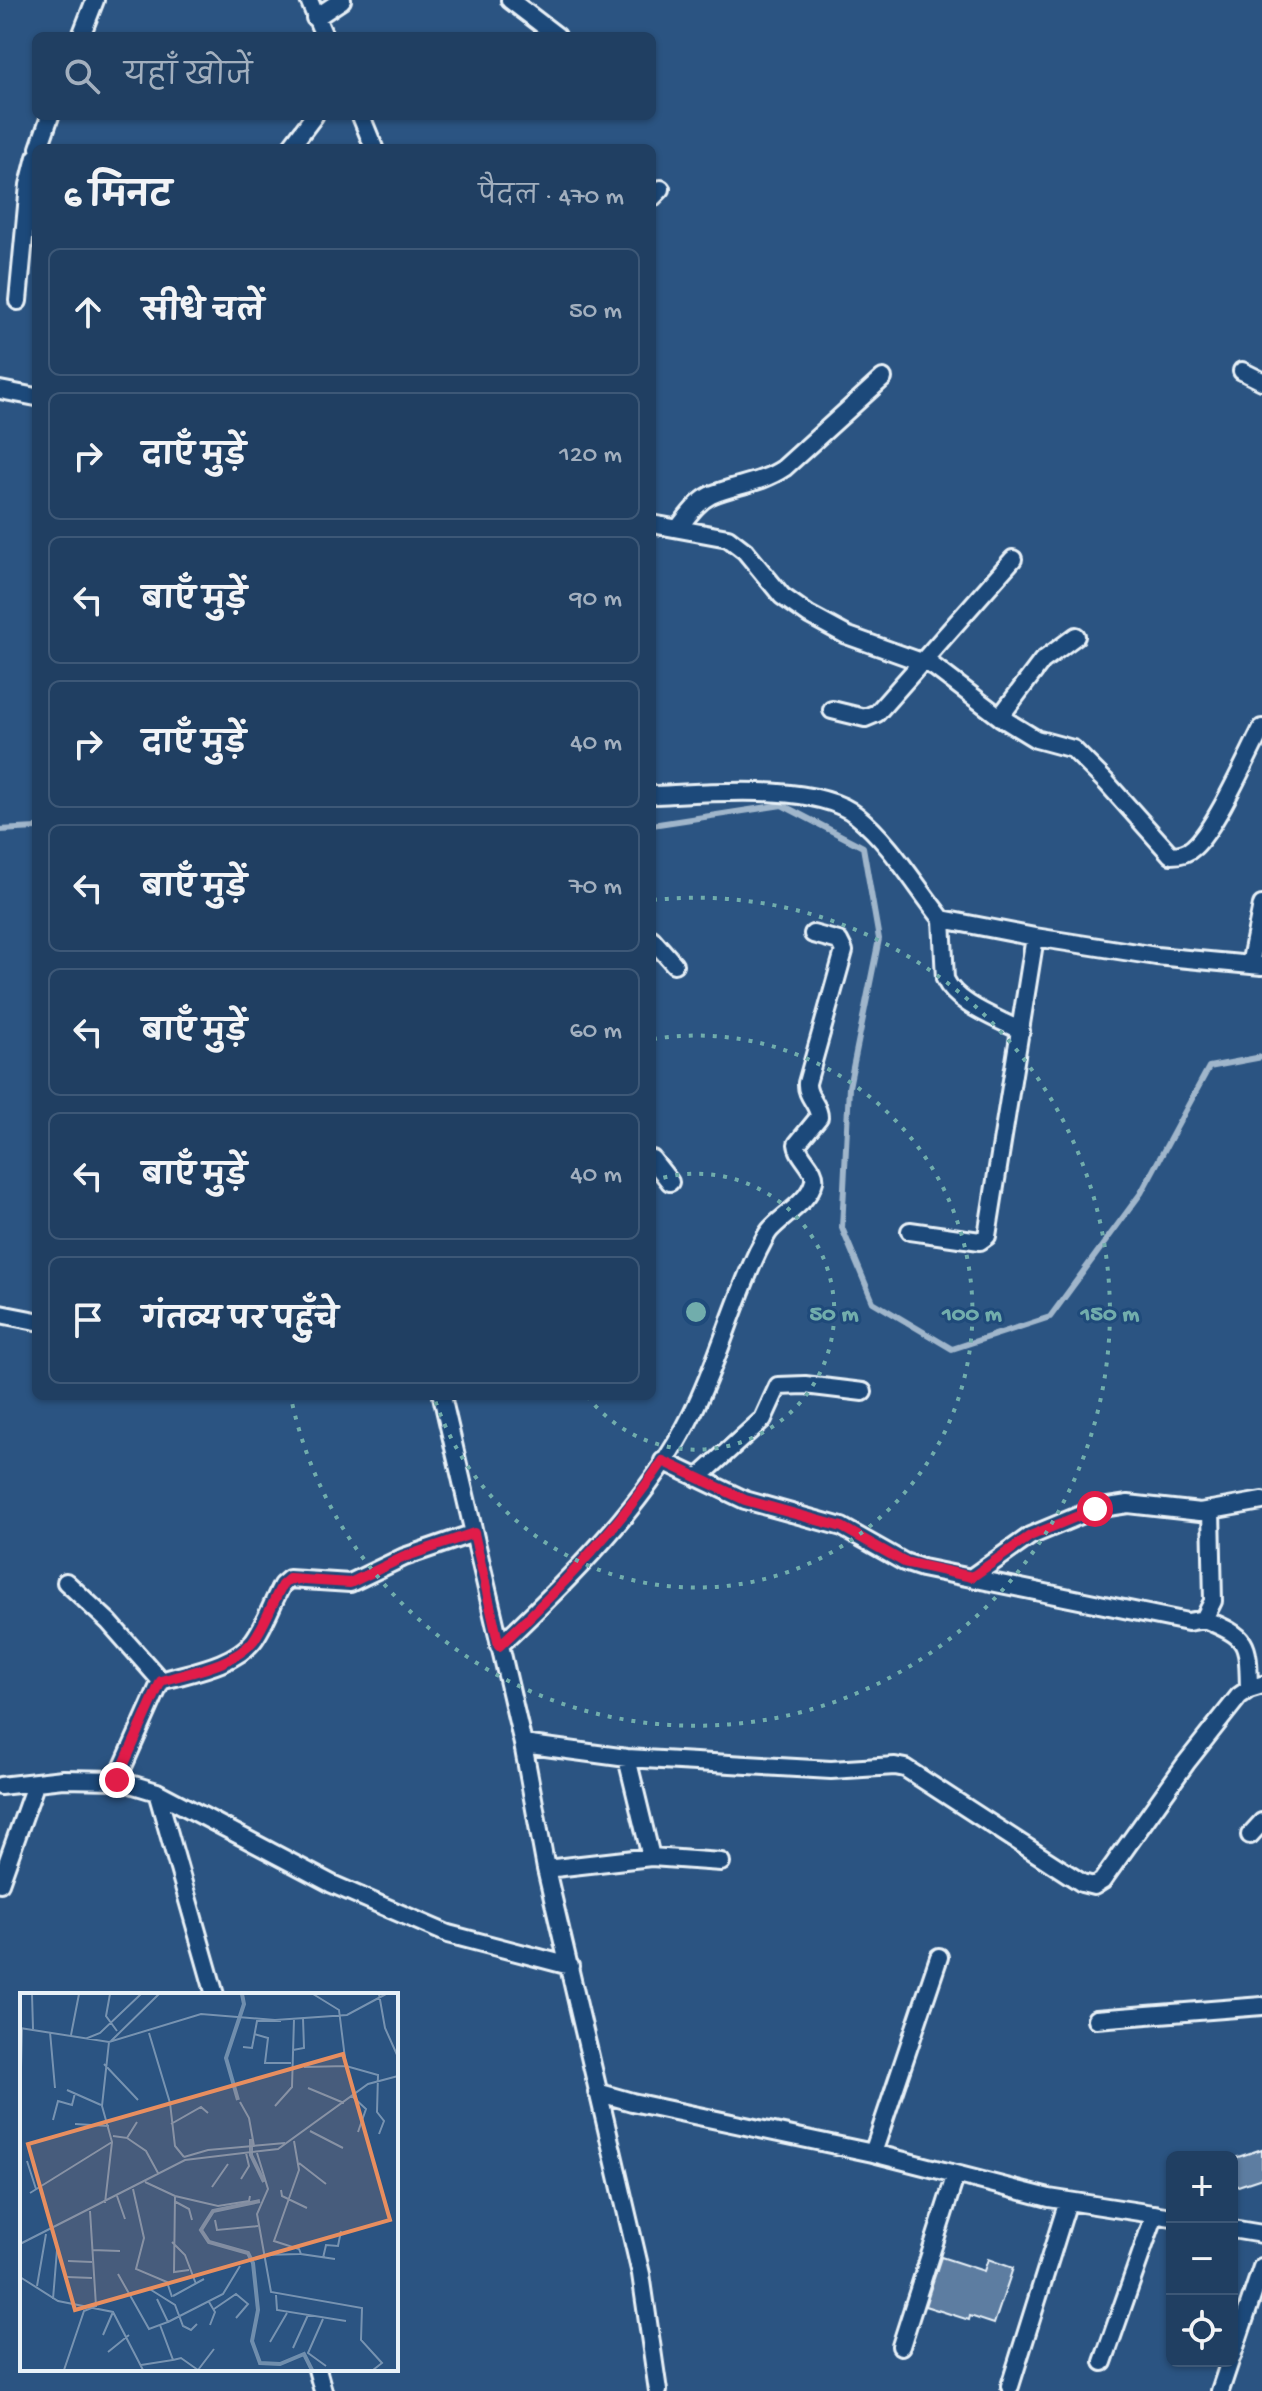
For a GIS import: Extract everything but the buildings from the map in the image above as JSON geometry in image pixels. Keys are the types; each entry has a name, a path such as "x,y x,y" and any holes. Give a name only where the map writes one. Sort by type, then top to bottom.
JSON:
{"street":[{"path":"82,32 94,0"},
{"path":"309,0 322,32"},
{"path":"315,18 342,0"},
{"path":"510,0 552,32"},
{"path":"40,144 49,120"},
{"path":"293,144 311,120"},
{"path":"363,120 372,144"},
{"path":"18,301 32,173"},
{"path":"1242,371 1262,381"},
{"path":"679,527 697,506 712,495 774,475 784,468 883,378"},
{"path":"0,390 32,396"},
{"path":"656,524 728,538 745,551 782,596 809,615 846,635 939,669 1000,717 1036,739 1080,753 1167,853 1176,856 1194,847 1210,826 1262,728"},
{"path":"832,710 872,718 1013,559"},
{"path":"1000,717 1042,661 1076,636"},
{"path":"656,795 796,794 831,801 854,812 874,831 942,919 945,979 949,986 962,998 1021,1031"},
{"path":"942,919 1156,956 1256,966 1262,905"},
{"path":"499,1646 581,1565 663,1461 691,1416 768,1233 808,1194 814,1181 814,1175 797,1149 797,1144 819,1117 807,1083 844,951 839,941 813,934"},
{"path":"910,1231 980,1241 987,1236 1035,937"},
{"path":"656,944 674,964"},
{"path":"656,1164 670,1182"},
{"path":"0,1314 32,1320"},
{"path":"698,1478 763,1419 778,1386 805,1385 863,1392"},
{"path":"443,1400 523,1744 546,1869 641,2274 658,2391"},
{"path":"523,1744 627,1758 831,1770 878,1765 905,1768 1077,1880 1094,1886 1102,1881 1186,1763 1239,1696 1255,1687 1244,1642 1233,1632 1204,1619 1188,1622 904,1562 842,1527 745,1500 663,1461"},
{"path":"972,1577 1030,1536 1095,1509 1128,1504 1187,1511 1211,1510 1262,1501"},
{"path":"1204,1619 1213,1601 1211,1510"},
{"path":"117,1780 161,1681 230,1658 243,1650 252,1642 282,1585 289,1579 350,1583 404,1557 474,1533"},
{"path":"66,1582 109,1622 161,1681"},
{"path":"627,1758 651,1857"},
{"path":"0,1786 63,1779 117,1780 157,1792 332,1884 448,1934 570,1966"},
{"path":"0,1883 36,1782"},
{"path":"157,1792 214,1993"},
{"path":"546,1869 651,1857 721,1862"},
{"path":"873,2153 939,1957"},
{"path":"1096,2019 1262,2006"},
{"path":"597,2092 873,2153 1068,2201 1164,2216 1103,2362"},
{"path":"901,2346 956,2174"},
{"path":"1010,2386 1068,2201"},
{"path":"1238,2230 1262,2234"},
{"path":"1238,2337 1262,2267"},
{"path":"1220,2391 1228,2367"},
{"path":"318,2371 323,2391"}],"waterway":[{"path":"656,824 782,805 863,847 879,939 849,1087 842,1228 873,1302 952,1349 1050,1317 1141,1193 1209,1067 1262,1057"},
{"path":"0,830 32,828"}],"route":[{"path":"117,1780 161,1681 230,1658 243,1650 260,1630 270,1606 289,1579 344,1584 355,1582 404,1557 474,1533 499,1646 581,1565 663,1461 745,1500 842,1527 904,1562 972,1577 1030,1536 1095,1509"}]}
